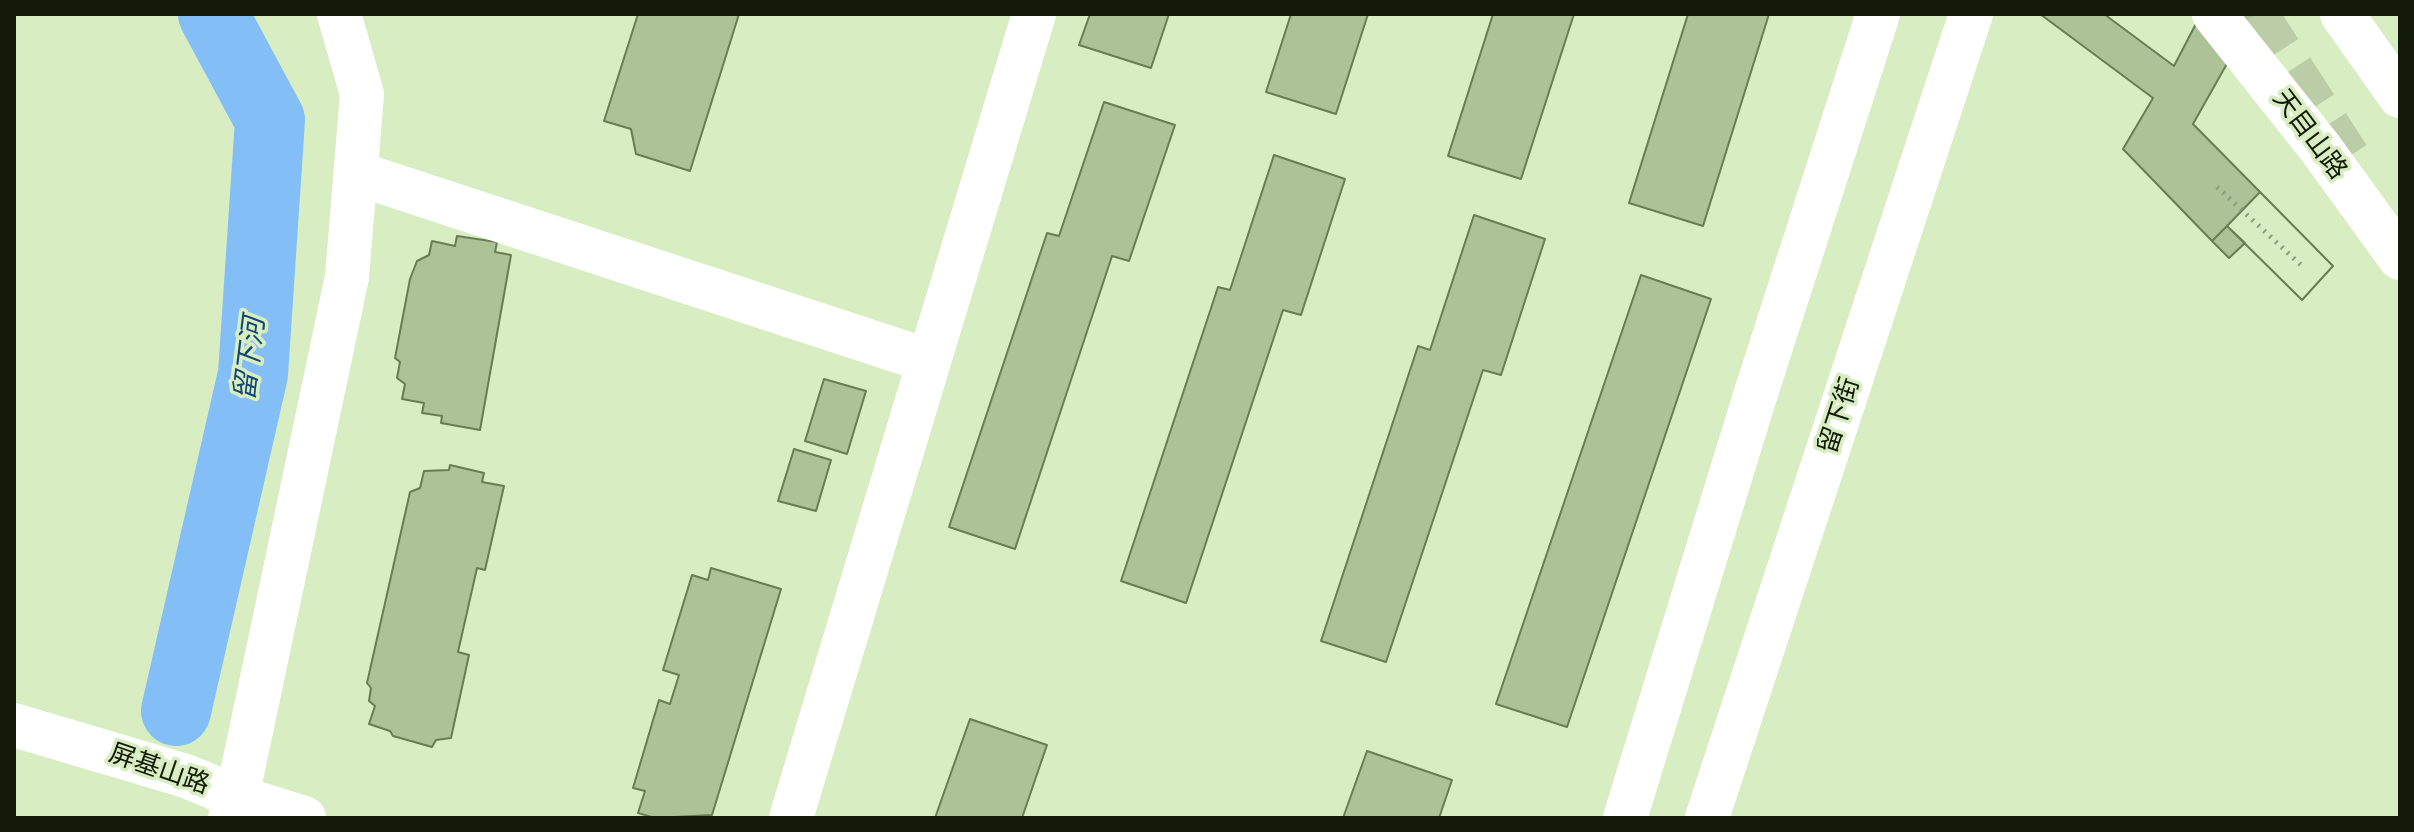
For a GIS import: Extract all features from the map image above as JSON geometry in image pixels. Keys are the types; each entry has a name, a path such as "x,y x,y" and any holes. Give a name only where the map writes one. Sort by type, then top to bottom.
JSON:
{"street":[{"path":"234,808 347,277 362,94 339,14"},
{"path":"791,818 1034,14"},
{"path":"1625,818 1750,411 1878,14"},
{"name":"留下街","path":"1707,818 1971,14"},
{"name":"天目山路","path":"2214,14 2321,149 2400,258"},
{"path":"2342,14 2400,96"},
{"path":"356,173 929,361"},
{"name":"屏基山路","path":"14,725 186,776 234,808 304,818"}],"path":[{"path":"2217,187 2302,266"}],"building":[{"path":"638,14 739,14 690,171 636,154 631,129 604,121"},
{"path":"1090,14 1169,14 1151,68 1079,45"},
{"path":"1291,14 1368,14 1336,114 1266,92"},
{"path":"1493,14 1574,14 1521,179 1448,156"},
{"path":"1688,14 1769,14 1703,226 1629,203"},
{"path":"2040,14 2104,14 2174,66 2201,14 2255,14 2193,124 2333,266 2302,300 2227,226 2212,241 2123,149 2153,98"},
{"path":"1104,102 1175,125 1129,261 1112,256 1015,549 949,527 1047,233 1059,236"},
{"path":"1274,155 1345,179 1301,315 1283,310 1186,603 1121,581 1218,287 1230,290"},
{"path":"2260,192 2333,266 2302,300 2227,226"},
{"path":"1474,215 1545,239 1501,375 1483,370 1386,662 1321,641 1418,346 1430,350"},
{"path":"2227,226 2245,243 2229,258 2212,241"},
{"path":"457,236 497,242 495,252 511,255 480,430 441,423 442,416 422,413 424,403 402,399 405,384 397,378 400,362 395,358 410,279 417,261 429,255 432,241 455,246"},
{"path":"1641,275 1711,299 1567,727 1496,704"},
{"path":"824,379 866,391 847,454 805,441"},
{"path":"794,449 831,460 816,511 778,501"},
{"path":"450,465 484,473 482,482 504,486 485,570 477,568 458,652 469,655 451,738 436,740 432,747 393,736 390,731 369,724 375,706 369,701 371,688 367,683 410,492 420,488 424,471 449,470"},
{"path":"711,568 781,589 712,815 655,818 638,813 645,791 633,788 659,700 670,704 679,675 663,670 692,575 708,580"},
{"path":"970,719 1047,745 1022,818 935,818"},
{"path":"1367,751 1452,780 1439,818 1343,818"}],"waterway":[{"name":"留下河","path":"176,711 253,374 270,120 213,14"}],"tunnel":[{"path":"2256,14 2348,157"}]}
